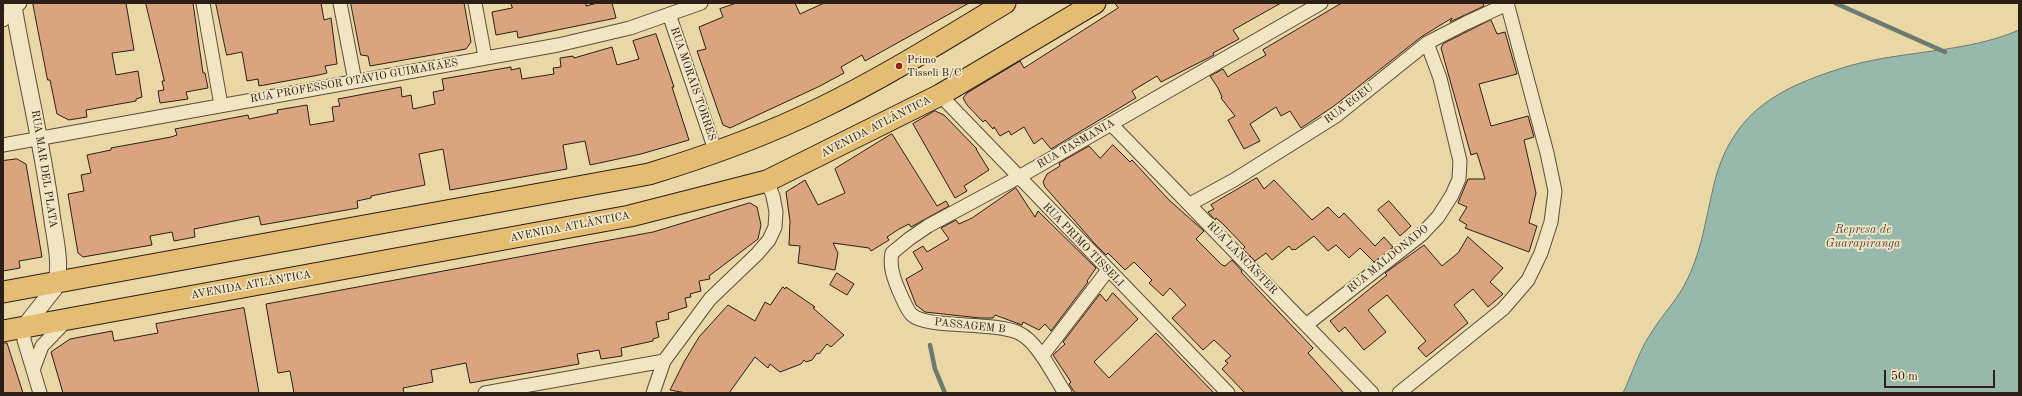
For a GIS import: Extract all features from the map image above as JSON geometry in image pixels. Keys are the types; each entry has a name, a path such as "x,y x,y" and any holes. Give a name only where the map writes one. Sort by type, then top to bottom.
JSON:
{"main road":[{"path":"3,292 649,174 716,153 820,109 869,83 1005,3"},
{"name":"AVENIDA ATLÂNTICA","path":"3,331 630,216 767,181 940,95 1095,3"}],"street":[{"path":"204,3 221,105"},
{"path":"340,3 356,81"},
{"path":"475,3 485,58"},
{"name":"RUA PROFESSOR OTÁVIO GUIMARÃES","path":"3,145 558,45 630,28 701,3"},
{"name":"RUA TASMANIA","path":"913,315 905,303 891,268 892,253 909,239 928,226 1019,177 1321,3"},
{"path":"1399,393 1503,309 1528,280 1541,253 1551,222 1555,191 1547,153 1507,4"},
{"name":"RUA EGEU","path":"1190,204 1234,180 1336,116 1406,58 1427,43 1466,22 1507,4"},
{"path":"3,20 15,5"},
{"name":"RUA MAR DEL PLATA","path":"15,5 40,139 58,260 57,282 50,295 31,316 24,328"},
{"name":"RUA MORAIS TORRES","path":"669,14 716,153"},
{"name":"RUA MALDONADO","path":"1306,325 1421,234 1438,217 1452,195 1459,179 1460,161 1440,78 1427,43"},
{"name":"RUA PRIMO TISSELI","path":"940,95 1228,393"},
{"name":"RUA LANCASTER","path":"1111,124 1372,393"},
{"path":"653,393 664,361 710,299 757,254 769,240 775,226 776,212 773,196 767,181"},
{"path":"1042,356 1108,270"},
{"name":"PASSAGEM B","path":"913,315 930,322 1007,329 1020,334 1033,345 1042,356 1065,393"},
{"path":"33,370 42,346 68,320"},
{"path":"24,328 24,340 40,393"},
{"path":"485,393 664,361"}],"water":[{"name":"Represa de Guarapiranga","path":"2019,30 2019,393 1623,393 1647,340 1688,278 1702,240 1717,173 1726,151 1736,133 1749,117 1763,104 1798,84 1839,69 1884,58 1976,44"}],"building":[{"path":"33,3 126,3 134,50 112,53 116,75 138,71 142,97 136,99 136,101 86,110 87,117 69,120 57,114 50,80 48,80"},
{"path":"146,3 193,3 203,73 205,73 208,88 186,92 188,99 160,103 158,91 164,90 162,81 164,81"},
{"path":"216,3 321,3 324,20 331,18 337,64 325,66 327,73 319,75 259,86 258,79 247,81 242,52 227,55"},
{"path":"351,3 464,3 471,42 466,49 370,66 368,56 361,55"},
{"path":"511,3 586,3 586,6 597,3 612,3 616,18 518,38 517,31 496,35 492,12 512,8"},
{"path":"737,3 795,3 800,14 824,3 969,3 865,61 862,55 841,67 844,73 820,86 730,128 723,125 697,51 706,49 699,27 723,17 720,9"},
{"path":"1115,3 1281,3 1233,30 1239,39 1213,53 1214,55 1161,82 1157,76 1132,91 1136,98 1051,149 1042,138 1034,144 1024,127 1011,135 1009,131 1000,136 994,127 993,129 985,120 983,122 967,105 963,98 967,93 1020,61 1024,68 1118,8"},
{"path":"1342,3 1483,3 1484,6 1450,22 1452,18 1421,37 1334,106 1301,128 1290,111 1281,116 1276,107 1250,124 1260,141 1244,149 1228,120 1235,116 1221,98 1222,97 1218,88 1210,76 1223,69 1228,77 1266,55 1263,50"},
{"path":"1491,20 1497,34 1505,32 1517,74 1479,84 1491,126 1528,116 1534,137 1524,140 1536,193 1529,223 1537,226 1529,252 1465,228 1467,225 1459,220 1467,207 1458,203 1468,179 1485,179 1477,153 1471,155 1441,48 1443,44"},
{"path":"656,34 674,87 672,87 689,140 641,154 590,165 585,141 563,145 567,169 450,190 443,149 419,154 425,185 371,196 371,198 357,201 358,208 261,225 259,216 194,229 195,237 174,241 172,232 150,236 152,245 83,257 78,253 68,194 84,191 81,175 91,173 87,155 111,150 111,148 171,137 177,135 175,129 248,115 249,119 278,113 277,110 307,105 310,125 334,121 332,107 340,106 338,99 401,87 402,97 411,95 413,109 435,104 433,92 444,90 442,79 511,67 511,70 520,68 522,79 554,74 553,68 561,67 560,58 573,56 574,58 612,47 617,65 639,59 633,41"},
{"path":"935,111 944,115 977,149 989,170 964,186 967,191 955,198 913,124"},
{"path":"892,134 937,206 946,201 949,206 911,227 909,224 899,229 887,237 889,240 871,251 869,248 833,243 838,253 835,270 798,263 800,246 789,245 790,221 786,192 805,180 818,205 845,193 835,169"},
{"path":"1113,145 1130,162 1132,160 1169,200 1204,231 1196,239 1222,265 1225,266 1232,260 1242,271 1241,272 1313,348 1308,353 1344,393 1245,393 1222,369 1228,363 1225,361 1231,356 1214,340 1203,350 1172,318 1186,305 1170,288 1163,296 1149,283 1152,280 1134,262 1125,270 1108,253 1106,255 1095,244 1045,187 1043,182 1047,174 1060,166 1059,163 1089,146 1100,158"},
{"path":"17,159 26,164 42,257 19,261 20,268 3,271 3,161"},
{"path":"1257,178 1264,189 1274,180 1312,220 1328,207 1339,218 1344,213 1375,246 1384,237 1393,247 1374,262 1360,248 1349,258 1336,245 1328,251 1314,236 1295,250 1292,250 1289,246 1272,260 1266,253 1255,261 1243,249 1245,247 1223,224 1216,218 1215,220 1208,212 1214,209 1211,205"},
{"path":"1016,188 1035,217 1038,211 1096,268 1087,281 1088,282 1051,331 1045,324 1039,330 1023,322 1022,325 995,315 993,318 980,318 925,312 916,305 906,279 923,269 913,252 923,246 927,252 949,239 941,228 956,220 959,224 972,218"},
{"path":"1389,201 1411,226 1400,236 1378,210"},
{"path":"750,203 757,207 761,225 758,239 709,276 710,279 699,281 701,291 690,294 691,297 685,298 687,307 668,313 669,319 656,322 659,337 653,339 653,341 621,348 622,356 601,359 599,350 577,354 579,364 470,383 466,363 431,370 433,382 403,388 404,393 294,393 290,371 278,373 266,304 653,232"},
{"path":"1468,237 1503,268 1490,282 1503,294 1488,307 1473,289 1454,305 1468,323 1426,357 1418,348 1426,341 1387,295 1368,310 1386,332 1364,350 1345,327 1339,332 1330,321 1387,275 1385,273 1424,245 1442,266 1458,253"},
{"path":"837,273 854,284 847,295 830,285"},
{"path":"783,287 785,289 786,287 815,307 813,308 844,335 831,347 827,344 812,360 806,362 804,360 801,364 780,372 770,364 768,368 755,357 729,393 686,393 670,390 699,337 728,305 755,321 765,302 770,305"},
{"path":"1113,293 1138,319 1094,362 1109,378 1156,333 1214,393 1075,393 1069,384 1071,382 1053,355 1065,344 1063,342 1100,294 1106,301"},
{"path":"244,308 259,393 63,393 51,352 70,339 112,331 114,341 158,333 156,324"},
{"path":"3,343 7,343 23,393 3,393"}],"waterway":[{"path":"1835,3 1945,52"},
{"path":"930,345 935,369 945,393"}],"place":[{"name":"Primo Tisseli B/C","path":"899,66"}]}
